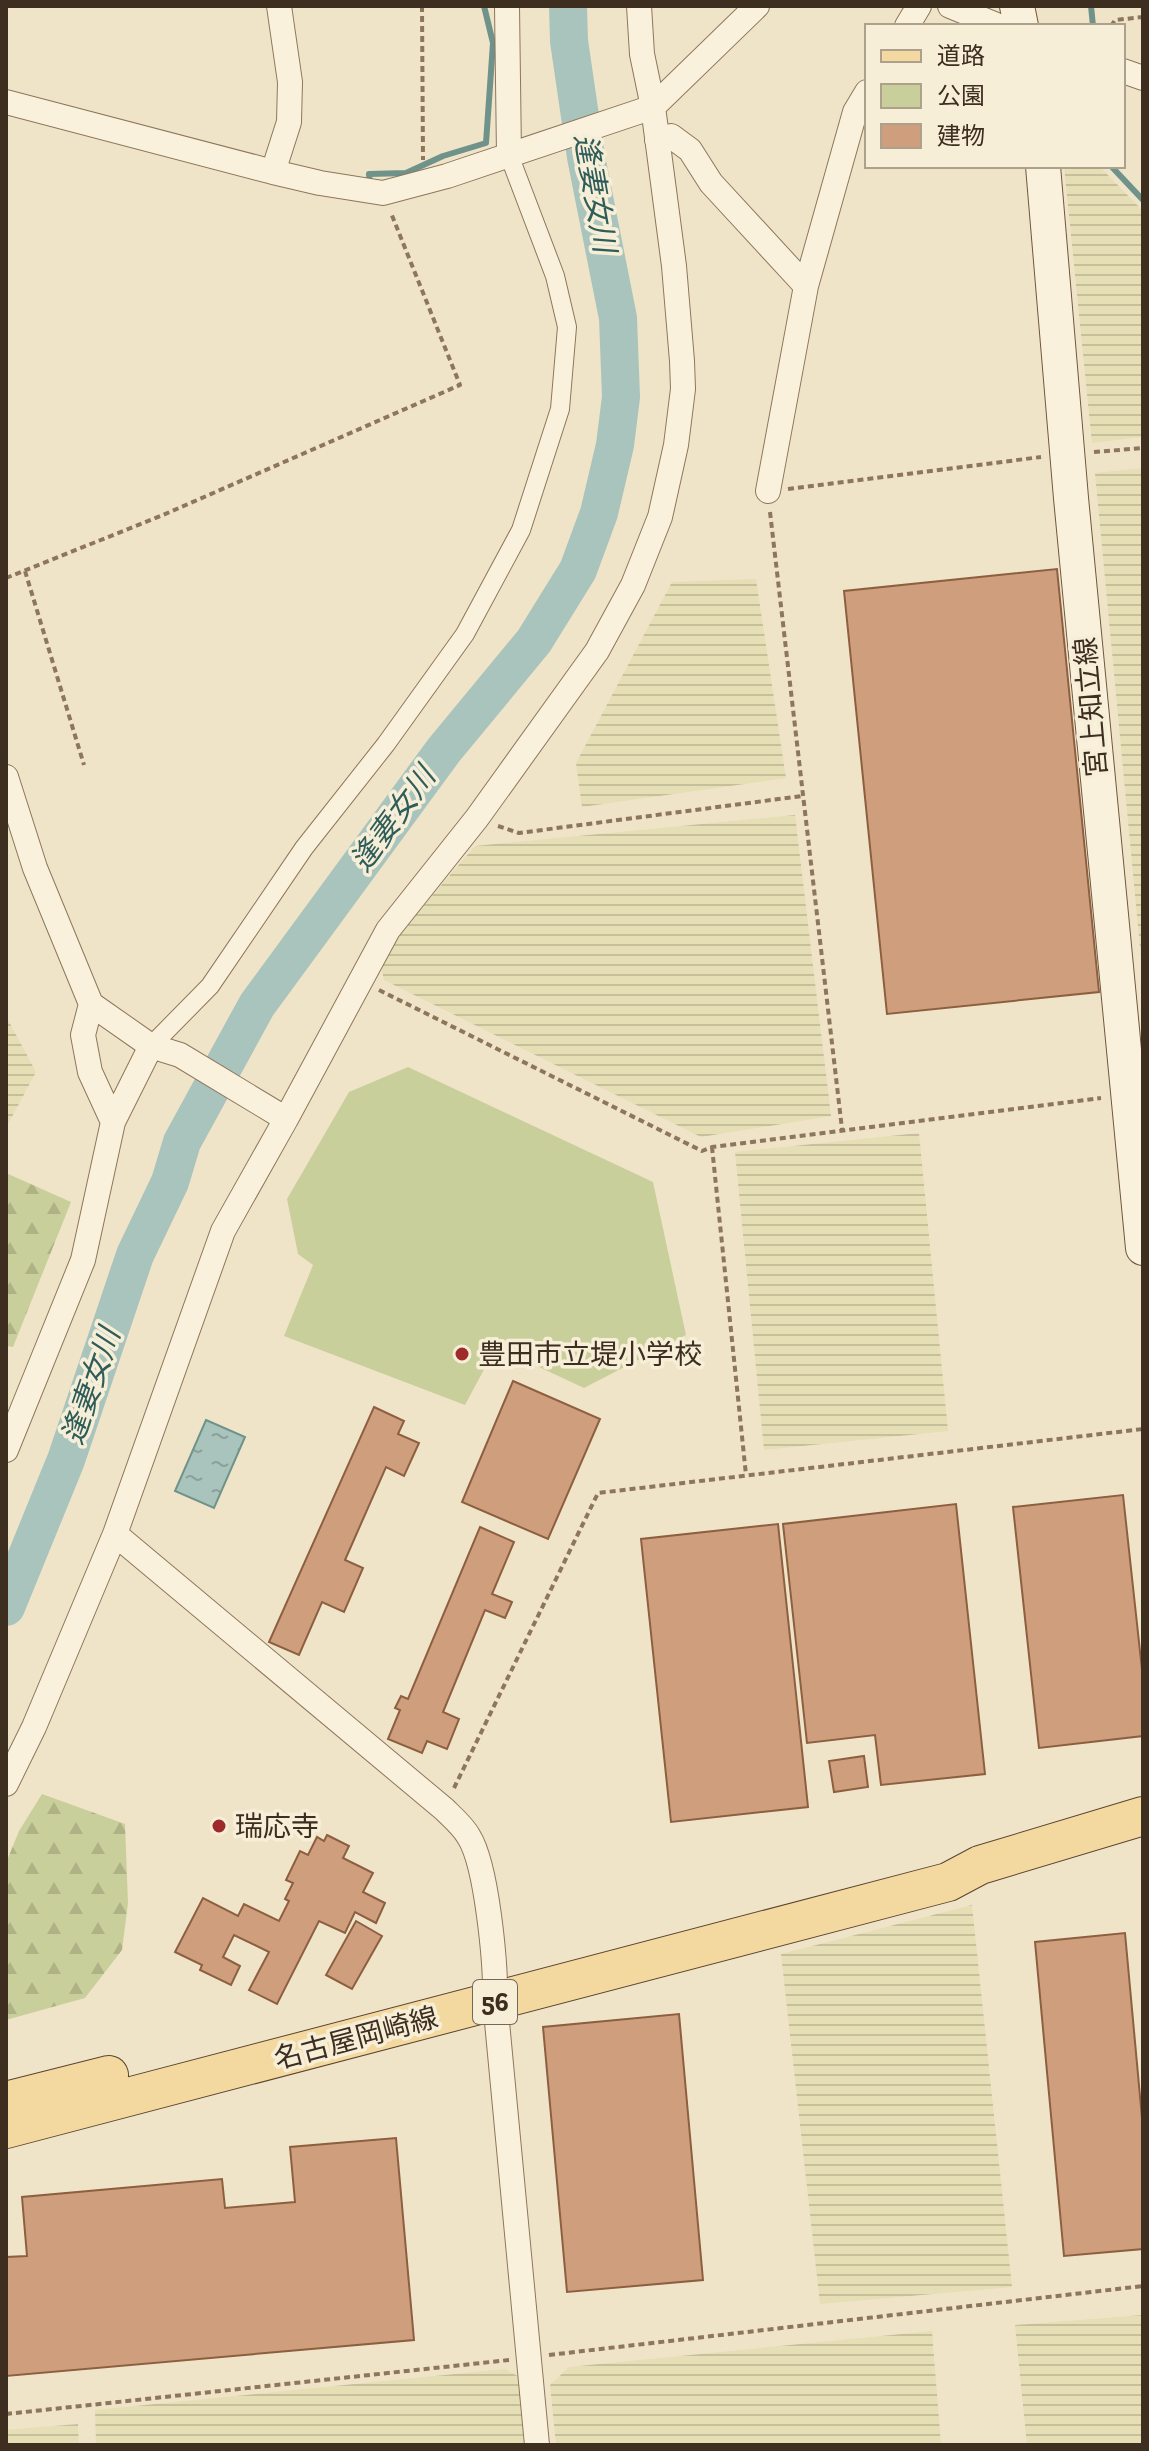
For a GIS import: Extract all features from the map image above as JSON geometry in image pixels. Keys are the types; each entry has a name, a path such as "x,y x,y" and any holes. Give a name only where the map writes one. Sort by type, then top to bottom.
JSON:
{"main road":[{"name":"宮上知立線","path":"1043,168 1143,1248"},
{"name":"名古屋岡崎線","path":"6,2101 948,1882 980,1865 1143,1816"},
{"name":"名古屋岡崎線","path":"6,2129 496,1989"}],"street":[{"path":"273,172 289,122 290,82 279,6"},
{"path":"6,1450 83,1260 113,1122 151,1046 210,986 304,848 386,744 465,634 521,530 560,409 567,327 555,276 516,154 507,6"},
{"path":"6,1784 34,1727 115,1534 223,1231 278,1114 361,981 388,930 477,818 597,651 633,585 660,517 676,445 683,389 674,266 657,140 645,109 639,6"},
{"path":"6,102 273,172 383,193 516,154 645,109 757,6"},
{"path":"908,24 919,6"},
{"path":"950,6 994,24"},
{"path":"768,491 806,286 855,112 865,95"},
{"path":"657,140 671,136 690,150 711,183 806,286"},
{"path":"6,777 35,868 91,1004 151,1046 180,1055 278,1114"},
{"path":"91,1004 83,1035 90,1072 113,1122"},
{"path":"115,1534 444,1809 470,1837 485,1890 496,1989 537,2445"}],"path":[{"path":"422,6 423,183"},
{"path":"1112,24 1115,20 1143,17"},
{"path":"6,578 163,515 460,385 383,193"},
{"path":"842,1129 768,491 1068,454 1143,448"},
{"path":"25,571 84,765"},
{"path":"477,818 519,833 802,796"},
{"path":"361,981 702,1151 842,1129 1128,1095"},
{"path":"712,1147 746,1476"},
{"path":"444,1809 598,1493 1143,1429"},
{"path":"6,2414 528,2358 1143,2286"}],"shaded area":[{"path":"1064,168 1102,168 1143,211 1143,437 1092,443"},
{"path":"1143,468 1143,979 1095,473"},
{"path":"756,579 786,778 582,807 576,763 672,582"},
{"path":"795,815 831,1116 701,1137 384,980 381,966 395,939 475,846"},
{"path":"6,1016 36,1072 6,1128"},
{"path":"919,1133 948,1431 764,1450 735,1152"},
{"path":"972,1905 1012,2287 820,2304 781,1954"},
{"path":"1143,2315 1143,2445 1027,2445 1015,2325"},
{"path":"932,2331 941,2445 556,2445 550,2385 569,2367"},
{"path":"505,2369 525,2380 531,2445 96,2445 95,2410"},
{"path":"78,2424 79,2445 6,2445 6,2430"}],"green space":[{"path":"408,1067 653,1182 686,1335 584,1388 496,1347 465,1405 284,1336 313,1265 298,1254 287,1199 349,1092"},
{"path":"6,1173 71,1202 13,1347 6,1346"},
{"path":"42,1794 125,1824 128,1903 122,1950 85,1998 6,2020 6,1863 19,1831"}],"water":[{"path":"206,1420 245,1437 214,1508 175,1491"}],"building":[{"path":"1057,569 1099,992 887,1014 844,591"},
{"path":"513,1381 600,1419 548,1539 462,1502"},
{"path":"374,1407 404,1421 398,1434 419,1443 404,1476 386,1467 345,1560 363,1568 344,1612 322,1602 299,1655 269,1642"},
{"path":"1123,1495 1143,1679 1143,1736 1039,1748 1013,1507"},
{"path":"956,1504 985,1774 881,1785 875,1735 807,1743 783,1524"},
{"path":"778,1524 808,1807 671,1822 641,1539"},
{"path":"480,1527 514,1542 492,1594 512,1602 505,1618 485,1610 443,1712 459,1719 447,1749 427,1741 422,1753 388,1739 400,1710 395,1708 401,1696 408,1699"},
{"path":"864,1756 868,1787 834,1792 829,1761"},
{"path":"327,1835 349,1846 343,1858 373,1873 363,1892 385,1903 376,1923 355,1912 345,1933 319,1921 277,2004 249,1990 269,1952 234,1935 223,1957 240,1966 231,1985 200,1970 202,1965 175,1952 203,1898 238,1916 244,1904 279,1921 289,1901 285,1899 293,1883 286,1880 300,1851 308,1855 317,1837 324,1841"},
{"path":"356,1921 382,1936 352,1989 326,1975"},
{"path":"1125,1933 1143,2129 1143,2249 1064,2256 1035,1942"},
{"path":"679,2014 703,2280 567,2292 543,2027"},
{"path":"396,2138 414,2340 6,2376 6,2257 27,2256 22,2197 222,2179 225,2208 295,2202 290,2147"}],"waterway":[{"path":"370,186 369,174 406,173 443,156 486,143 493,43 484,6"},
{"name":"逢妻女川","path":"6,1607 66,1460 135,1255 170,1182 182,1142 257,1005 444,750 534,641 578,570 599,513 615,445 621,397 618,318 586,157 569,41 568,6"},
{"path":"1091,6 1093,24"},
{"path":"1113,168 1143,200"}],"place":[{"name":"豊田市立堤小学校","path":"462,1354"},
{"name":"瑞応寺","path":"219,1826"}]}
